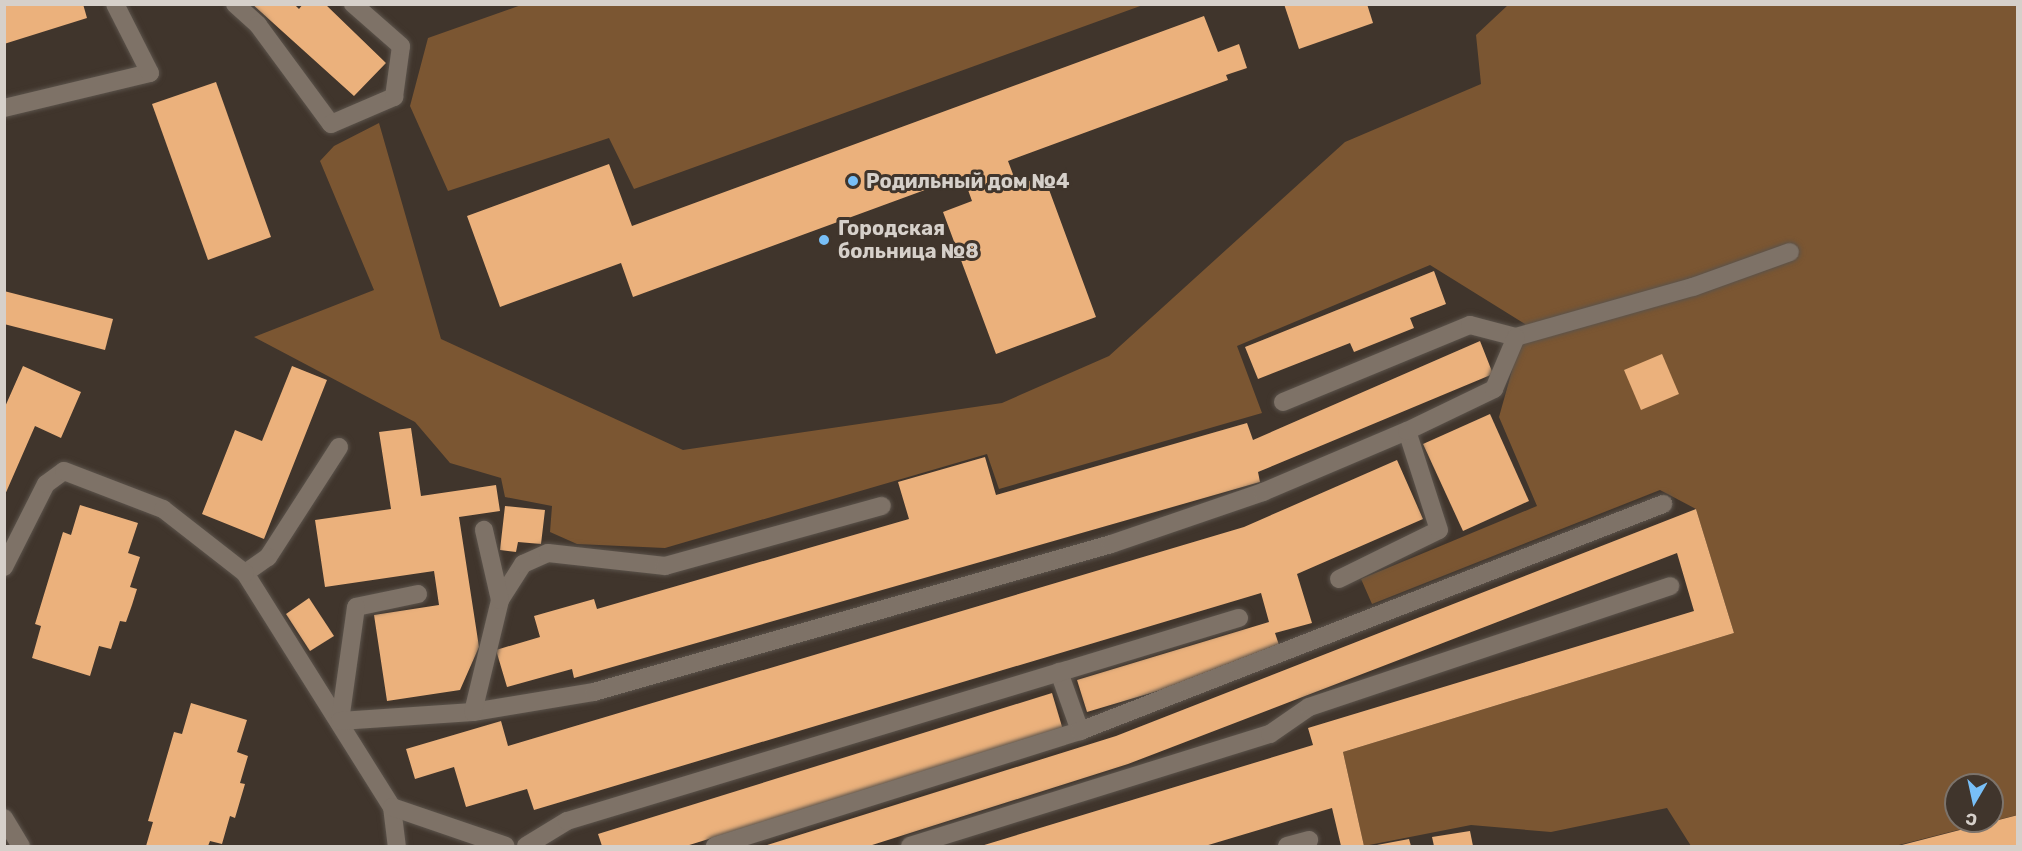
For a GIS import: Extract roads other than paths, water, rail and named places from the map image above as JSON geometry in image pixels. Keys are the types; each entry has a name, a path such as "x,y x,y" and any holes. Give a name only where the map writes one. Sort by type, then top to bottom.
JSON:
{"street":[{"path":"4,108 150,73 115,4"},
{"path":"235,4 258,25 331,124 394,97 401,46 353,4"},
{"path":"1283,402 1470,325 1516,337 1693,287 1790,252"},
{"path":"340,721 473,712 594,692 1111,544 1263,492 1407,431 1494,389 1516,337"},
{"path":"1339,579 1439,530 1407,431"},
{"path":"245,573 268,557 339,447"},
{"path":"4,567 46,484 64,471 164,509 245,573 392,807 397,846"},
{"path":"715,846 1080,731 1663,504"},
{"path":"473,712 500,600 523,564 548,553 665,566 882,506"},
{"path":"484,530 500,600"},
{"path":"910,846 1270,734 1309,707 1670,586"},
{"path":"340,721 356,607 418,594"},
{"path":"526,846 567,821 1239,618"},
{"path":"1059,672 1080,731"},
{"path":"392,807 506,846"},
{"path":"4,818 21,846"},
{"path":"1287,846 1309,840"}],"place":[{"name":"Родильный дом №4","path":"853,181"},
{"name":"Городская больница №8","path":"824,240"}]}
